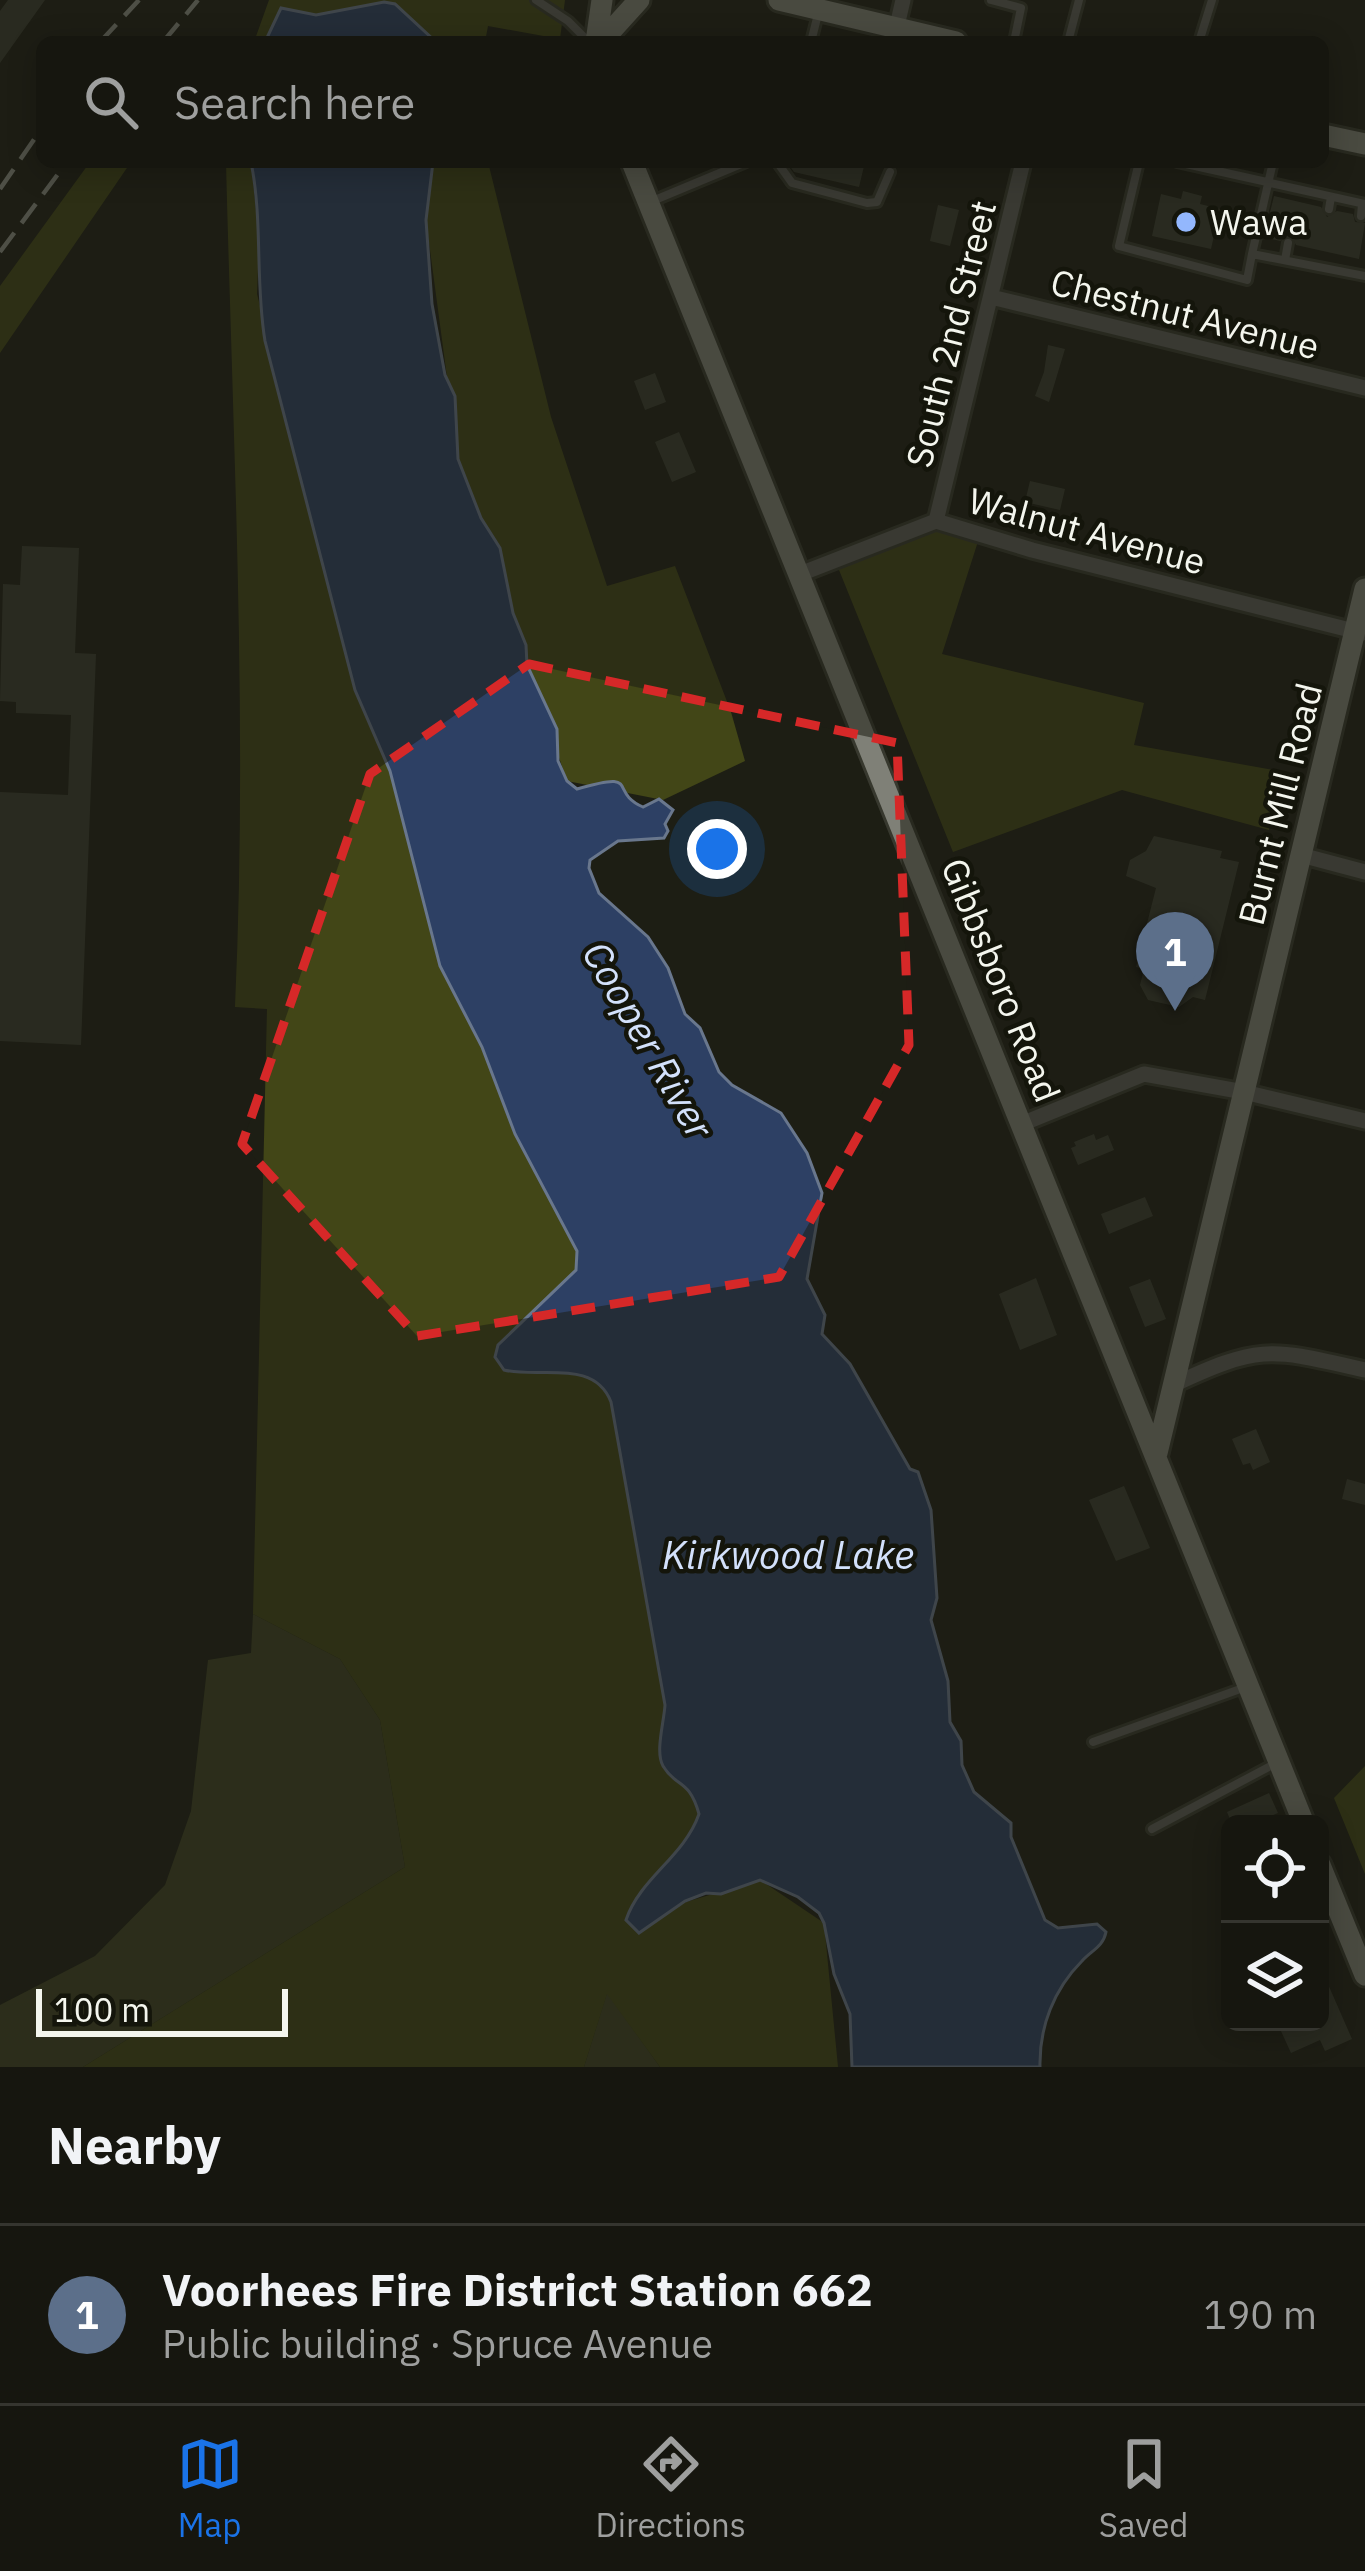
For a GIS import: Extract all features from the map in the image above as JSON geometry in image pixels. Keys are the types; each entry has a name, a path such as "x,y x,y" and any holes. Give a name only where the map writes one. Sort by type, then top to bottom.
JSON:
{"street":[{"path":"596,36 602,0"},
{"path":"601,36 640,0"},
{"path":"779,0 934,36"},
{"path":"897,26 903,0"},
{"path":"1329,136 1365,144"},
{"name":"Gibbsboro Road","path":"635,168 1301,1815"},
{"name":"South 2nd Street","path":"936,521 1022,168"},
{"name":"Chestnut Avenue","path":"991,298 1365,388"},
{"name":"Walnut Avenue","path":"800,574 936,521 1032,550 1360,632"},
{"name":"Burnt Mill Road","path":"1157,1454 1300,855 1360,632 1365,589"},
{"path":"1300,855 1365,872"},
{"path":"1024,1123 1144,1074 1365,1121"},
{"path":"1173,1385 1229,1358 1265,1351 1365,1370"},
{"path":"1329,1886 1365,1975"}],"lane":[{"path":"536,0 587,36"},
{"path":"991,0 1021,8 1015,36"},
{"path":"1070,36 1079,0"},
{"path":"1201,36 1212,0"},
{"path":"812,36 819,8"},
{"path":"649,202 731,168"},
{"path":"781,168 792,183 867,203 877,202 890,172"},
{"path":"1138,168 1119,246 1247,280 1272,168"},
{"path":"1202,168 1363,204 1361,216"},
{"path":"1296,201 1298,190"},
{"path":"1329,209 1331,196"},
{"path":"1285,260 1288,243"},
{"path":"1318,266 1320,250"},
{"path":"1252,254 1365,276"},
{"path":"1349,273 1351,257"},
{"path":"1093,1742 1250,1685"},
{"path":"1152,1829 1280,1761"}],"highlighted area":[{"path":"529,664 897,743 909,1045 779,1277 417,1336 242,1144 370,774"}],"green space":[{"path":"269,0 565,0 560,36 488,26 486,36 404,36 281,8 268,36 256,36"},
{"path":"86,168 127,168 0,353 0,286"},
{"path":"226,168 252,168 259,241 257,294 355,690 390,771 440,966 482,1047 515,1134 577,1251 579,1264 570,1278 498,1345 515,1373 583,1376 604,1390 611,1402 665,1705 661,1760 687,1789 699,1815 692,1834 629,1919 760,1880 824,1923 838,2067 660,2067 607,1994 584,2067 83,2067 405,1867 380,1720 340,1659 253,1614 267,1009 235,1007 240,690"},
{"path":"433,168 489,168 551,417 607,586 675,566 745,761 663,800 567,781 458,459 426,220"},
{"path":"927,525 981,532 942,654 1144,703 1134,745 1279,771 1269,830 1122,790 953,852 835,560"},
{"path":"253,1614 340,1659 380,1720 405,1867 83,2067 0,2067 0,2005 95,1956 165,1885 191,1811 208,1660 251,1653"},
{"path":"1365,1766 1365,1874 1334,1798"},
{"path":"607,1993 660,2067 584,2067"}],"water":[{"path":"395,4 430,36 268,36 281,8 316,15"},
{"name":"Kirkwood Lake","path":"252,168 432,168 426,220 432,304 445,375 455,396 458,459 481,518 500,548 527,665 557,729 558,761 567,781 577,789 617,782 643,807 659,799 673,810 664,838 618,841 590,860 589,868 599,893 648,937 668,968 685,1014 700,1028 719,1072 732,1085 781,1113 807,1153 822,1193 807,1279 825,1315 822,1334 850,1364 910,1469 918,1472 931,1510 937,1598 931,1620 948,1681 950,1722 961,1741 962,1765 974,1792 1011,1823 1011,1837 1045,1920 1058,1928 1097,1924 1106,1932 1056,1996 1045,2023 1040,2067 852,2067 850,2014 834,1974 824,1923 798,1897 760,1880 685,1901 639,1933 626,1920 699,1814 691,1794 661,1760 665,1705 611,1402 592,1380 565,1373 504,1370 495,1357 498,1345 576,1270 577,1251 515,1134 482,1047 440,966 390,771 355,690 265,341"}],"building":[{"path":"8,0 45,0 0,63 0,11"},
{"path":"791,168 864,168 859,187"},
{"name":"Wawa","path":"1183,191 1202,196 1200,204 1220,209 1211,249 1152,236 1161,194 1181,199"},
{"name":"Wawa","path":"1274,196 1321,207 1327,217 1337,211 1353,214 1355,222 1365,223 1359,259 1296,245 1291,235 1280,241 1264,237"},
{"path":"938,205 959,210 950,246 930,241"},
{"path":"1048,345 1065,349 1049,402 1035,396"},
{"path":"655,373 666,402 645,410 634,381"},
{"path":"679,432 696,472 672,482 655,442"},
{"path":"1030,481 1065,489 1060,510 1025,502"},
{"path":"22,546 79,548 75,653 96,654 81,1045 0,1041 0,792 68,795 71,715 16,713 16,702 0,701 3,584 20,585"},
{"path":"1154,836 1222,851 1220,858 1239,862 1205,1000 1193,997 1179,1007 1148,1000 1140,985 1144,969 1136,967 1156,888 1126,876 1130,860 1146,851"},
{"path":"1094,1134 1096,1140 1108,1135 1114,1150 1078,1165 1071,1148 1074,1142"},
{"path":"1145,1197 1153,1216 1109,1234 1101,1214"},
{"path":"1036,1278 1057,1335 1020,1350 999,1294"},
{"path":"1150,1279 1166,1319 1145,1327 1129,1287"},
{"path":"1256,1429 1270,1462 1253,1470 1250,1463 1243,1465 1232,1439"},
{"path":"1347,1479 1365,1484 1365,1505 1342,1499"},
{"path":"1124,1486 1150,1548 1116,1561 1089,1500"},
{"path":"1269,1793 1278,1813 1228,1815"},
{"path":"1329,1987 1352,2039 1325,2051 1320,2040 1291,2053 1281,2031 1329,2031"}],"railway":[{"path":"106,36 139,0"},
{"path":"168,36 198,0"},
{"path":"0,189 36,137"},
{"path":"0,252 63,168"}],"place":[{"name":"Wawa","path":"1186,222"},
{"name":"Voorhees Fire District Station 662","path":"1175,1011"}],"water label":[{"name":"Cooper River","path":"648,1040"}]}
